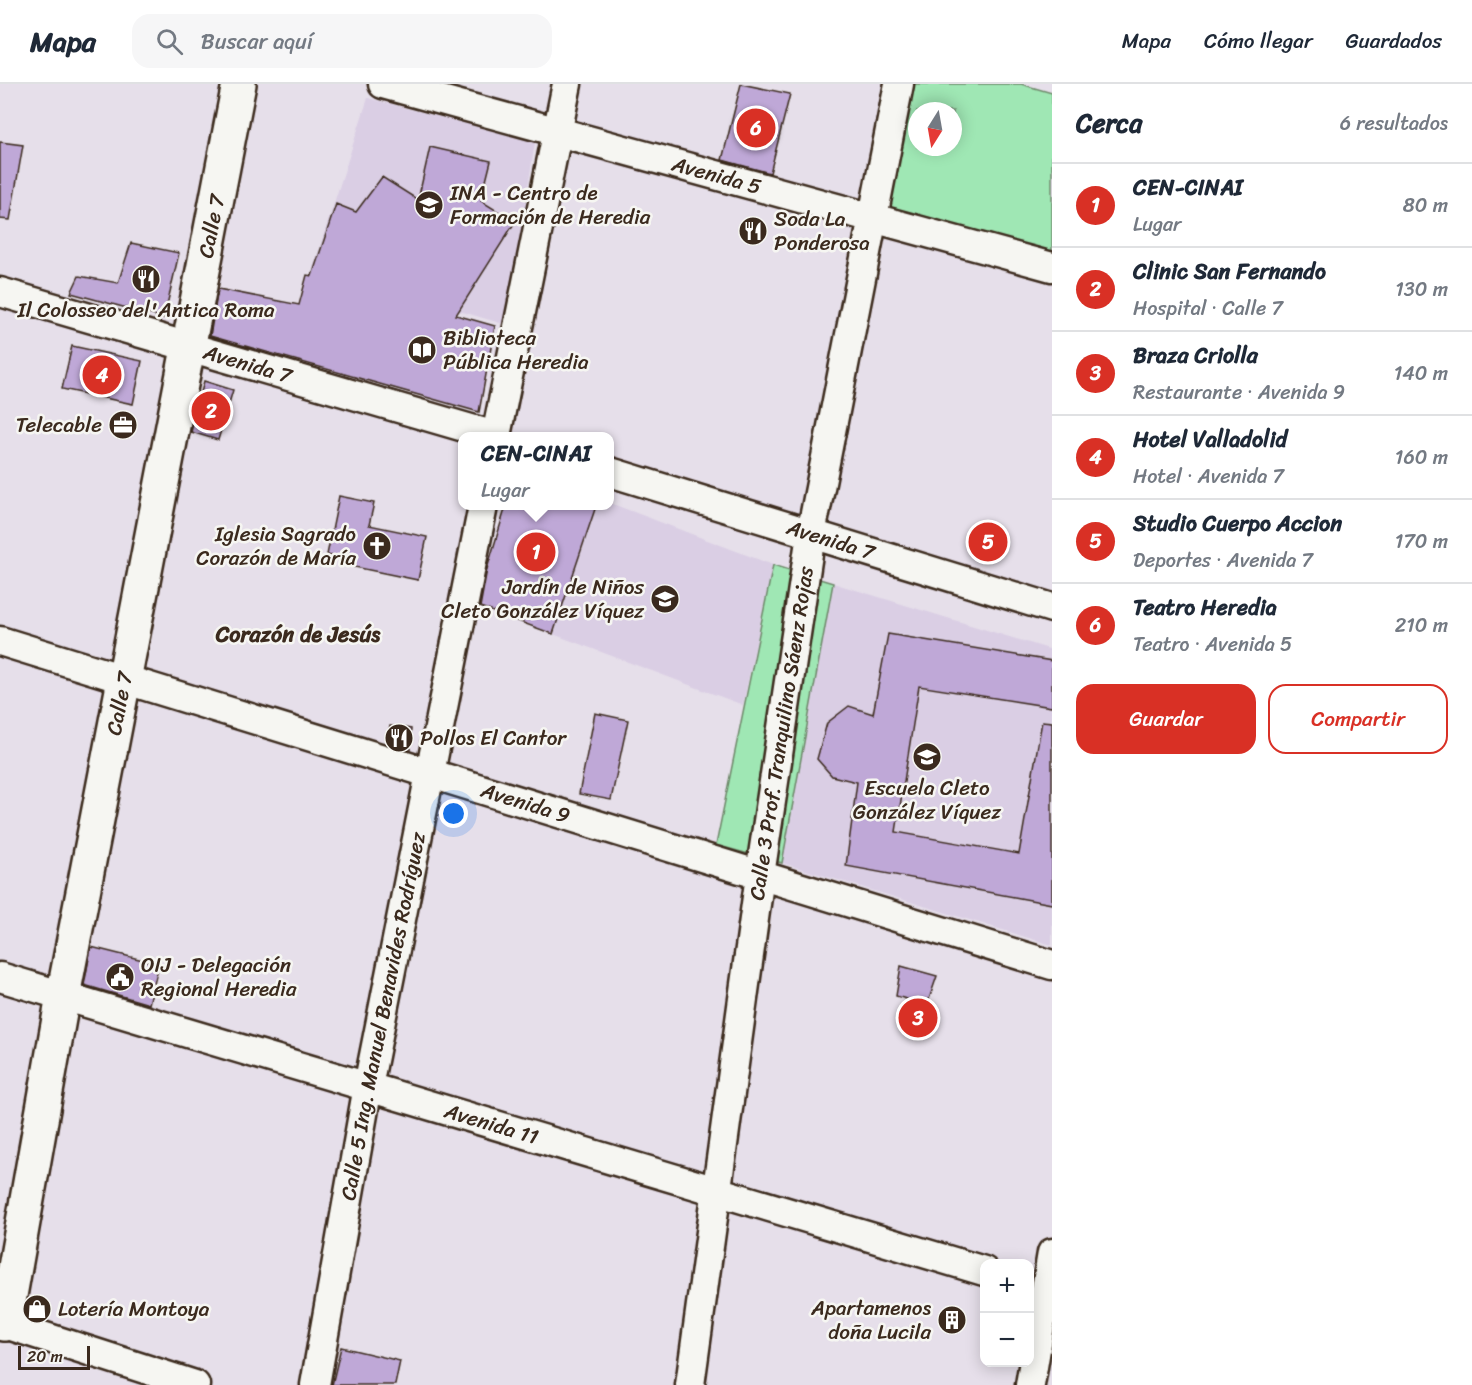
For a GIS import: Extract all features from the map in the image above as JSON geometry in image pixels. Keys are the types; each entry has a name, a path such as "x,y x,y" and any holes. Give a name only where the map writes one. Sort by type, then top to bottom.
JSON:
{"main road":[{"name":"Calle 7","path":"3,1323 63,996 239,84"}],"street":[{"name":"Avenida 5","path":"383,84 1052,267"},
{"path":"497,432 567,84"},
{"name":"Calle 3 Prof. Tranquilino Sáenz Rojas","path":"690,1385 760,875 811,534 899,84"},
{"name":"Avenida 7","path":"0,292 482,432"},
{"name":"Avenida 7","path":"614,474 1052,608"},
{"name":"Calle 5 Ing. Manuel Benavides Rodríguez","path":"315,1385 368,1086 432,774 482,510"},
{"name":"Avenida 9","path":"0,642 1052,965"},
{"name":"Avenida 11","path":"0,977 980,1270"},
{"path":"1030,1385 1042,1289 1052,1253"},
{"path":"3,1323 195,1385"}],"shaded area":[{"name":"INA - Centro de Formación de Heredia","path":"368,98 535,142 507,325 313,268"},
{"name":"Jardín de Niños Cleto González Víquez","path":"614,505 773,565 743,705 553,634 595,510 614,510"},
{"name":"Escuela Cleto González Víquez","path":"833,583 1052,650 1052,945 782,863"}],"green space":[{"path":"910,84 1021,84 1052,93 1052,259 884,213"},
{"path":"773,565 833,583 782,863 716,845"}],"building":[{"path":"741,84 790,94 770,173 722,160"},
{"path":"0,142 23,145 10,220 0,219"},
{"path":"430,147 491,161 481,201 515,222 456,315 495,326 479,412 210,336 218,289 299,305 307,275 312,276 336,204 356,212 382,177 418,200"},
{"name":"Il Colosseo del'Antica Roma","path":"131,243 179,253 164,318 71,293 79,276 118,283"},
{"path":"72,346 142,361 133,404 62,389"},
{"path":"204,381 233,390 218,440 191,432"},
{"name":"Iglesia Sagrado Corazón de María","path":"339,496 374,503 369,525 427,537 418,580 340,564 341,558 327,555"},
{"path":"505,510 595,510 553,634 480,607 487,569"},
{"path":"888,634 1052,661 1052,707 919,686 896,832 1019,854 1042,721 1052,722 1052,904 846,866 857,782 832,776 817,759 827,723 849,706 873,714"},
{"path":"595,713 628,720 611,800 579,794"},
{"name":"Pollos El Cantor","path":"390,726 411,729 410,750 387,743"},
{"name":"OIJ - Delegación Regional Heredia","path":"91,947 159,964 149,1004 84,985"},
{"path":"901,966 937,976 927,1005 896,996"},
{"path":"341,1347 400,1361 395,1385 332,1385"}],"place":[{"name":"Teatro Heredia","path":"756,128"},
{"name":"INA - Centro de Formación de Heredia","path":"429,205"},
{"name":"Soda La Ponderosa","path":"753,231"},
{"name":"Il Colosseo del'Antica Roma","path":"146,279"},
{"name":"Biblioteca Pública Heredia","path":"422,350"},
{"name":"Hotel Valladolid","path":"102,375"},
{"name":"Clinic San Fernando","path":"211,411"},
{"name":"Telecable","path":"123,425"},
{"name":"Studio Cuerpo Accion","path":"988,542"},
{"name":"Iglesia Sagrado Corazón de María","path":"377,546"},
{"name":"CEN-CINAI","path":"536,552"},
{"name":"Jardín de Niños Cleto González Víquez","path":"665,599"},
{"name":"Pollos El Cantor","path":"399,738"},
{"name":"Escuela Cleto González Víquez","path":"927,757"},
{"name":"OIJ - Delegación Regional Heredia","path":"120,977"},
{"name":"Braza Criolla","path":"918,1018"},
{"name":"Lotería Montoya","path":"37,1309"},
{"name":"Apartamenos doña Lucila","path":"952,1320"}],"district":[{"name":"Corazón de Jesús","path":"298,634"}]}
